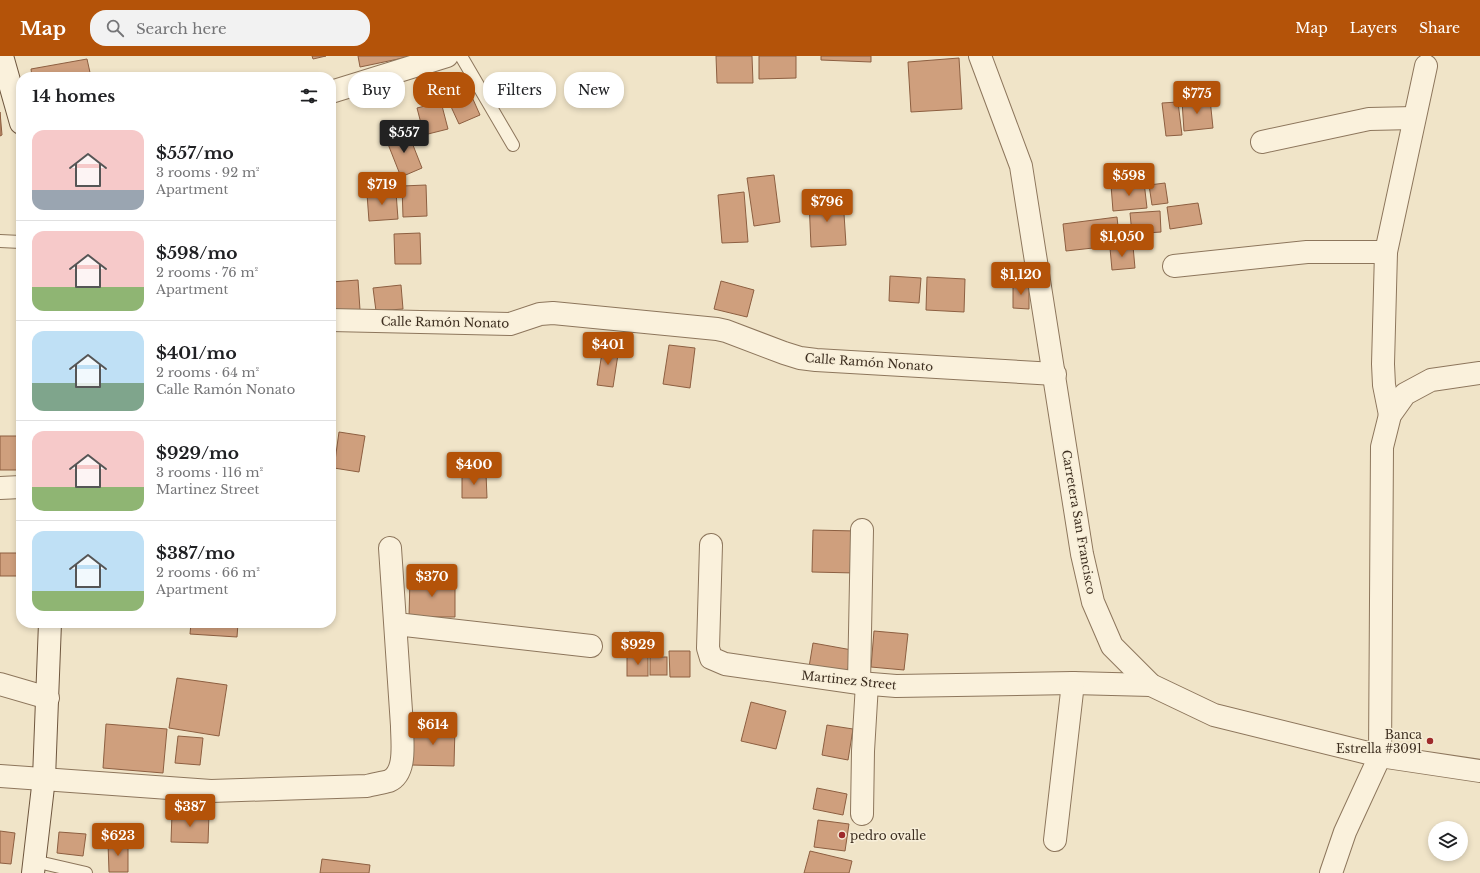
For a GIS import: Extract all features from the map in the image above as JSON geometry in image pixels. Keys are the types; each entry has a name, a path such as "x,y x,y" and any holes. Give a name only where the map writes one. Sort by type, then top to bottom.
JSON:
{"street":[{"path":"2,56 5,82 16,110"},
{"name":"Carretera San Francisco","path":"980,56 1021,166 1055,374 1082,554 1093,602 1112,646 1150,685 1214,715 1380,756 1480,771"},
{"path":"336,90 436,57"},
{"path":"1390,415 1384,385 1383,364 1386,252 1426,66"},
{"path":"1262,142 1368,118 1414,118"},
{"path":"1174,266 1307,252 1386,252"},
{"name":"Calle Ramón Nonato","path":"336,320 510,324 540,314 553,313 726,330 784,353 808,359 1055,374"},
{"path":"1331,873 1345,832 1380,756 1382,447 1390,415 1405,394 1431,380 1480,373"},
{"path":"0,488 16,487"},
{"path":"862,530 862,814"},
{"name":"Martinez Street","path":"711,545 708,648 711,658 725,664 863,683 896,686 1073,683 1150,685"},
{"path":"0,776 44,778 211,792 367,786 390,780 400,772 402,754 402,726 390,548"},
{"path":"396,624 591,646"},
{"path":"33,867 44,778 50,628"},
{"path":"1055,840 1073,683"},
{"path":"0,684 48,698"}],"lane":[{"path":"461,56 513,144"},
{"path":"0,241 16,242"},
{"path":"33,867 86,873"}],"building":[{"path":"312,56 326,56 313,59"},
{"path":"358,56 408,56 408,57 360,67"},
{"path":"716,56 752,56 753,83 717,83"},
{"path":"759,56 796,56 796,78 759,79"},
{"path":"821,56 871,56 871,62 821,60"},
{"path":"959,58 962,109 911,112 908,62"},
{"path":"87,59 90,72 31,72 31,69"},
{"path":"1210,99 1213,128 1184,131 1182,101"},
{"path":"1178,102 1182,135 1166,136 1162,103"},
{"path":"475,104 480,115 459,124 452,108 475,108"},
{"path":"417,108 443,108 448,129 424,135"},
{"path":"0,112 2,135 0,136"},
{"path":"407,130 422,168 401,177 386,139"},
{"path":"774,175 780,222 754,226 747,178"},
{"path":"1144,182 1147,208 1113,211 1111,185"},
{"path":"1165,183 1168,203 1152,205 1149,185"},
{"path":"426,185 427,216 403,217 402,186"},
{"path":"396,192 398,219 369,221 367,194"},
{"path":"744,192 748,242 722,243 718,195"},
{"path":"843,198 846,245 811,247 809,200"},
{"path":"1198,203 1202,224 1170,229 1167,207"},
{"path":"1160,211 1161,232 1132,234 1130,213"},
{"path":"1117,217 1120,245 1066,251 1063,224"},
{"path":"420,233 421,264 395,264 394,234"},
{"path":"1133,246 1135,268 1112,270 1110,248"},
{"path":"890,276 921,278 919,303 889,301"},
{"path":"927,277 965,279 964,312 926,310"},
{"path":"358,280 360,310 336,312 336,282"},
{"path":"721,281 754,290 747,317 714,309"},
{"path":"1013,284 1029,284 1029,309 1013,308"},
{"path":"401,285 403,309 376,311 373,288"},
{"path":"669,345 695,348 690,388 663,384"},
{"path":"603,346 619,348 613,387 597,385"},
{"path":"339,432 365,436 359,472 336,468 336,454"},
{"path":"0,436 16,436 16,470 0,470"},
{"path":"462,473 486,473 487,498 462,498"},
{"path":"813,530 856,531 855,573 812,572"},
{"path":"0,553 16,553 16,576 0,576"},
{"path":"410,578 455,580 455,617 409,617"},
{"path":"191,628 238,628 237,637 190,634"},
{"path":"874,631 908,634 904,670 871,667"},
{"path":"629,632 650,632 649,654 629,654"},
{"path":"813,643 852,650 847,674 809,667"},
{"path":"669,651 690,651 690,677 670,677"},
{"path":"627,656 648,656 648,676 627,676"},
{"path":"650,657 667,657 667,675 650,675"},
{"path":"177,678 227,685 219,736 169,728"},
{"path":"751,702 786,711 776,749 741,741"},
{"path":"106,724 167,729 163,773 103,768"},
{"path":"412,725 455,727 454,766 411,765"},
{"path":"827,725 853,729 848,760 822,755"},
{"path":"178,736 203,738 200,765 175,763"},
{"path":"817,788 847,794 843,815 813,809"},
{"path":"172,813 209,814 208,843 171,842"},
{"path":"818,820 849,824 845,851 814,847"},
{"path":"0,831 15,833 11,864 0,863"},
{"path":"59,832 86,834 83,856 57,853"},
{"path":"128,842 128,872 109,872 108,843"},
{"path":"810,851 852,861 849,873 804,873"},
{"path":"322,859 370,865 369,873 320,873"}],"place":[{"name":"Banca Estrella #3091","path":"1430,741"},
{"name":"pedro ovalle","path":"842,835"}]}
